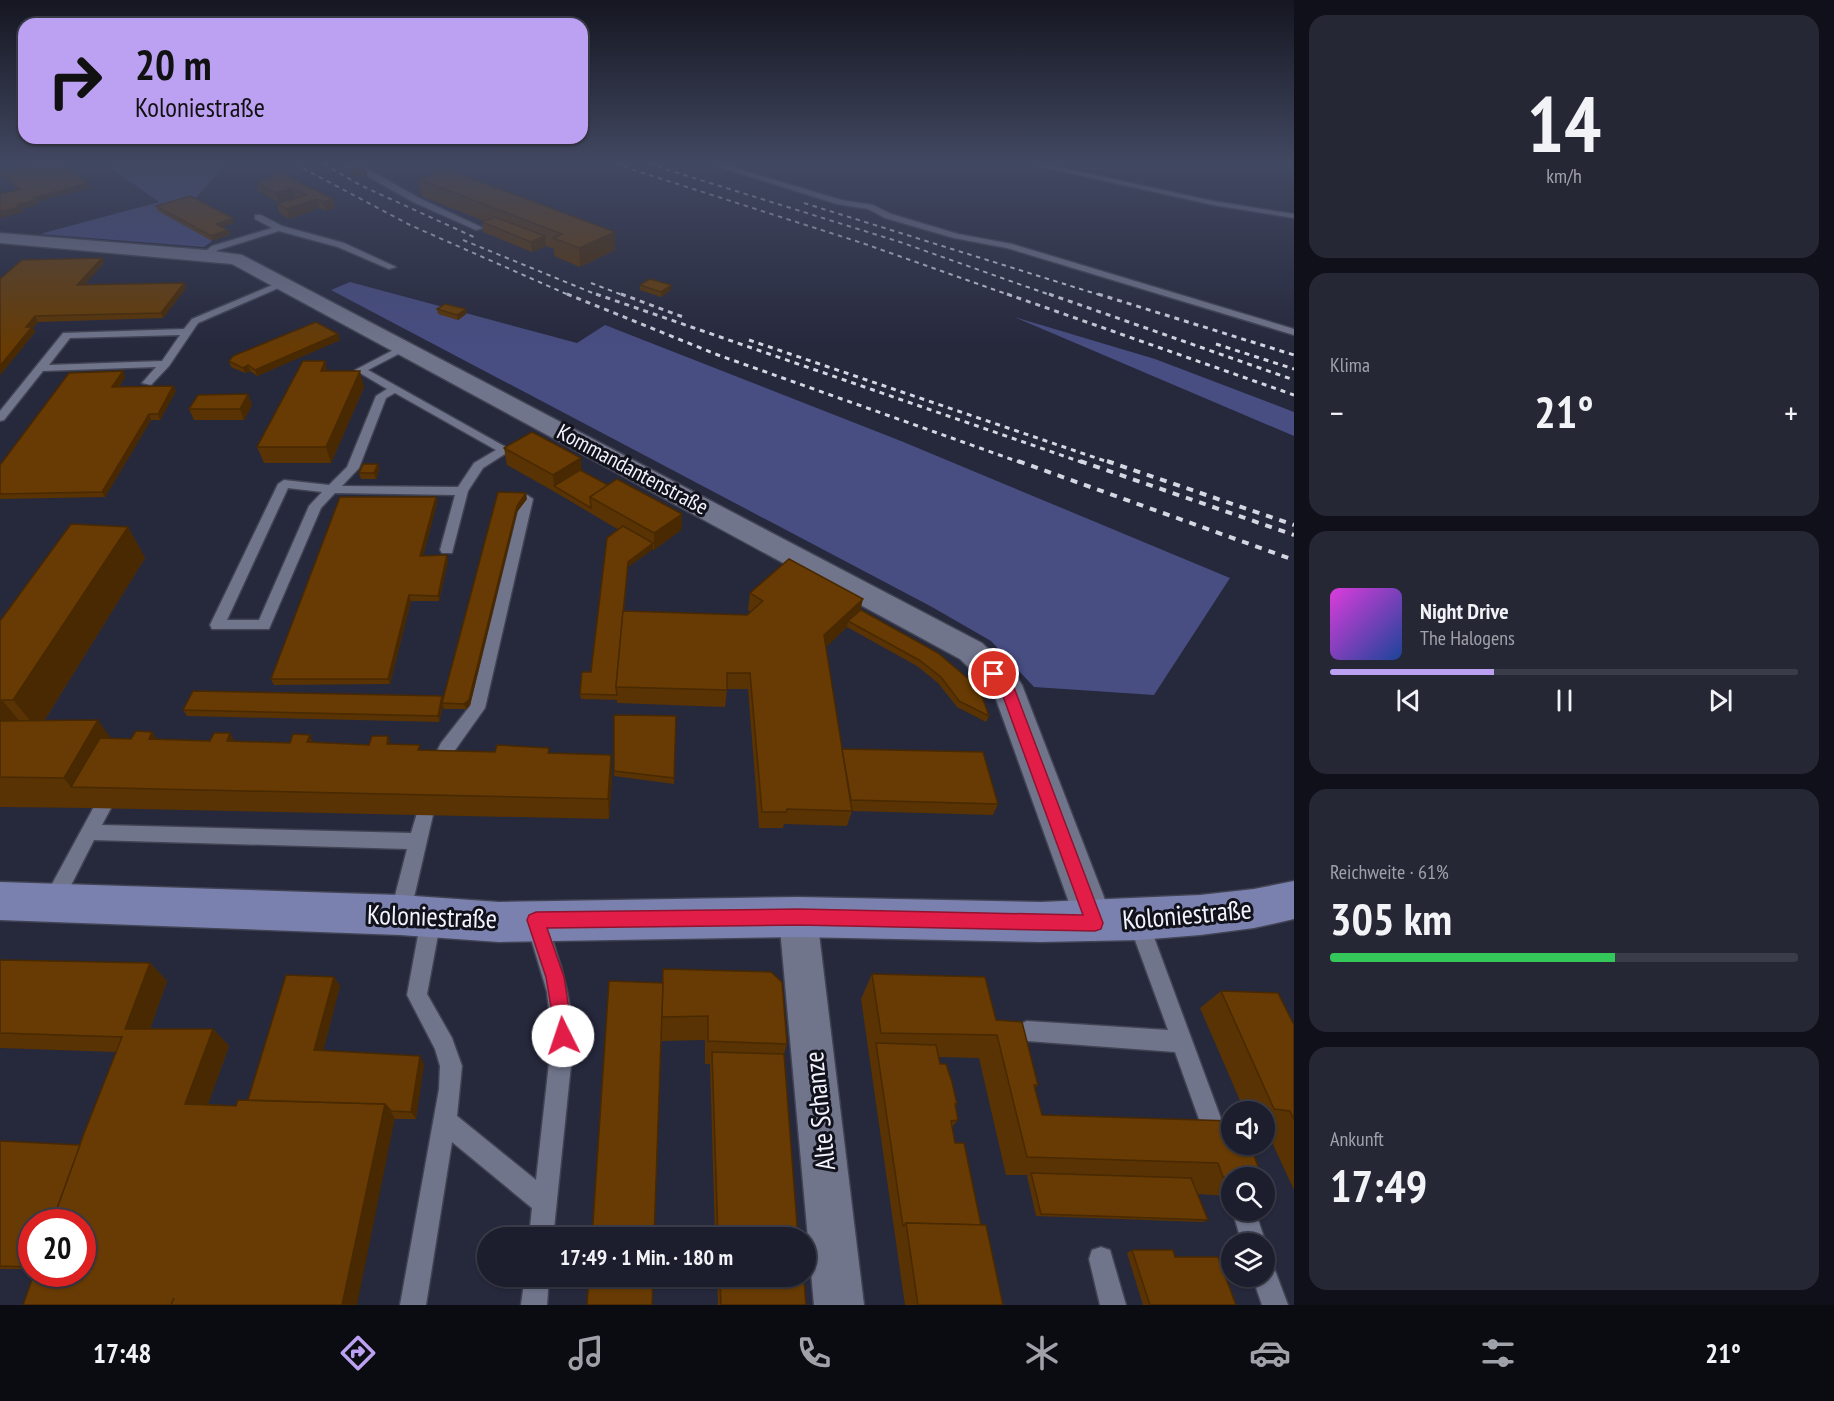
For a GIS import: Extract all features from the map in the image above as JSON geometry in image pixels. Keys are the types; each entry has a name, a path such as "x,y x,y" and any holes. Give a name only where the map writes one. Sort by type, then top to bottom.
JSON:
{"main road":[{"name":"Koloniestraße","path":"0,901 536,920 798,917 1095,923 1265,909 1294,900"}],"street":[{"name":"Kommandantenstraße","path":"0,238 206,255 236,260 285,283 405,348 544,427 971,651 1006,685 1095,923"},
{"name":"Alte Schanze","path":"798,917 839,1305"}],"lane":[{"path":"273,225 341,245 392,267"},
{"path":"472,225 479,228"},
{"path":"919,225 957,236 1009,246 1294,332"},
{"path":"206,255 215,248 279,228"},
{"path":"147,382 165,364 195,321 285,283"},
{"path":"0,418 67,335 186,332"},
{"path":"405,348 360,370 509,448 478,466 462,491 447,550"},
{"path":"40,368 165,364"},
{"path":"395,389 381,396 353,468 332,488 315,506 264,625 217,625 284,484 332,488 353,491 462,491"},
{"path":"435,772 447,748 477,708 527,499"},
{"path":"52,902 102,808"},
{"path":"412,1305 445,1121 451,1066 445,1045 417,995 415,917 418,841 424,815"},
{"path":"89,832 418,841"},
{"path":"536,920 555,977 563,1036 542,1227"},
{"path":"1138,921 1228,1167"},
{"path":"1027,1031 1181,1042"},
{"path":"445,1121 545,1203"},
{"path":"1101,1259 1113,1305"},
{"path":"534,1305 536,1287"},
{"path":"1269,1287 1275,1305"}],"shaded area":[{"path":"74,225 205,225 212,241 204,247 40,234"},
{"path":"350,282 577,343 605,325 901,441 1230,578 1154,695 1034,687 991,641 932,607 331,290"},
{"path":"1014,317 1155,359 1294,412 1294,436"}],"building":[{"path":"191,225 218,225 228,230 211,236"},
{"path":"489,225 516,225 545,236 531,242"},
{"path":"538,225 596,225 615,232 579,248 553,238 562,234"},
{"path":"102,258 77,285 184,283 161,313 35,316 26,327 32,327 0,366 0,279 22,260"},
{"path":"650,279 671,285 661,292 640,285"},
{"path":"445,304 466,309 457,315 437,309"},
{"path":"316,322 338,334 255,370 248,365 243,368 229,361 233,356"},
{"path":"303,361 325,361 321,371 360,371 326,447 257,447"},
{"path":"123,371 112,387 173,386 158,414 149,414 102,492 0,494 0,465 69,373"},
{"path":"248,394 240,409 189,409 198,395"},
{"path":"532,432 581,458 553,475 504,448"},
{"path":"363,464 378,464 374,473 359,473"},
{"path":"580,470 608,485 590,497 591,508 554,486"},
{"path":"617,479 682,514 654,533 590,497"},
{"path":"498,492 526,493 517,506 469,700 464,704 442,703"},
{"path":"340,497 436,497 420,556 447,555 438,596 409,595 388,679 271,679"},
{"path":"71,524 128,527 13,700 2,700 0,703 0,621"},
{"path":"623,526 653,543 628,562 617,695 580,694 582,672 591,672 607,538"},
{"path":"789,559 863,599 824,635 852,811 787,809 786,812 762,812 750,673 727,673 727,690 616,687 623,611 747,615 763,601 750,593"},
{"path":"861,610 938,653 972,682 983,699 989,716 959,701 941,677 919,660 848,621"},
{"path":"193,691 442,696 438,716 183,710"},
{"path":"614,715 676,716 674,778 614,771"},
{"path":"98,720 64,778 0,777 0,721"},
{"path":"136,731 152,732 149,739 210,741 214,733 230,733 227,741 290,743 293,734 310,735 307,742 369,745 372,736 388,736 387,744 420,745 418,750 495,752 497,745 549,748 548,753 611,755 608,799 71,787 100,738 131,739"},
{"path":"842,749 983,752 998,804 851,800"},
{"path":"0,960 150,963 125,1029 213,1029 185,1104 236,1106 238,1100 385,1104 342,1305 23,1305 29,1287 96,1287 96,1209 57,1209 122,1037 0,1033"},
{"path":"663,969 771,972 782,982 787,1044 708,1041 708,1016 662,1017"},
{"path":"872,974 985,977 996,1020 1022,1022 1038,1085 1034,1085 1042,1115 1221,1121 1221,1155 1254,1155 1258,1167 1221,1167 1221,1171 1218,1163 1027,1157 997,1035 881,1033"},
{"path":"286,975 334,977 314,1050 420,1056 411,1112 391,1111 385,1104 248,1100"},
{"path":"609,981 663,983 654,1227 593,1227"},
{"path":"1221,991 1278,993 1294,1025 1294,1120 1290,1111 1275,1109 1275,1101 1270,1101"},
{"path":"876,1043 936,1045 940,1064 946,1064 952,1082 958,1120 951,1121 955,1143 964,1143 981,1225 906,1223 903,1226"},
{"path":"712,1052 784,1054 797,1227 718,1227"},
{"path":"0,1141 80,1145 57,1209 18,1209 18,1267 0,1266"},
{"path":"1031,1173 1191,1178 1208,1220 1041,1214"},
{"path":"906,1223 986,1225 1003,1305 918,1305"},
{"path":"1132,1250 1173,1250 1175,1257 1218,1257 1221,1265 1221,1287 1229,1287 1236,1305 1150,1305"},
{"path":"588,1287 653,1287 652,1305 587,1305"},
{"path":"720,1287 804,1287 806,1305 721,1305"}],"railway":[{"path":"410,225 571,296"},
{"path":"447,225 476,238"},
{"path":"805,225 1012,296"},
{"path":"845,225 1053,296"},
{"path":"874,225 1103,296"},
{"path":"463,240 600,296"},
{"path":"591,283 625,296"},
{"path":"567,294 718,355 1022,463"},
{"path":"596,294 1084,463"},
{"path":"621,294 686,318"},
{"path":"1007,294 1294,395"},
{"path":"1049,294 1294,380"},
{"path":"1098,294 1294,355"},
{"path":"749,340 1111,463"},
{"path":"1216,344 1294,369"},
{"path":"1018,461 1294,560"},
{"path":"1080,461 1294,535"},
{"path":"1107,461 1294,525"}],"route":[{"path":"563,1036 561,1006 555,977 536,920 798,917 1095,923 1006,685 994,674"}]}
